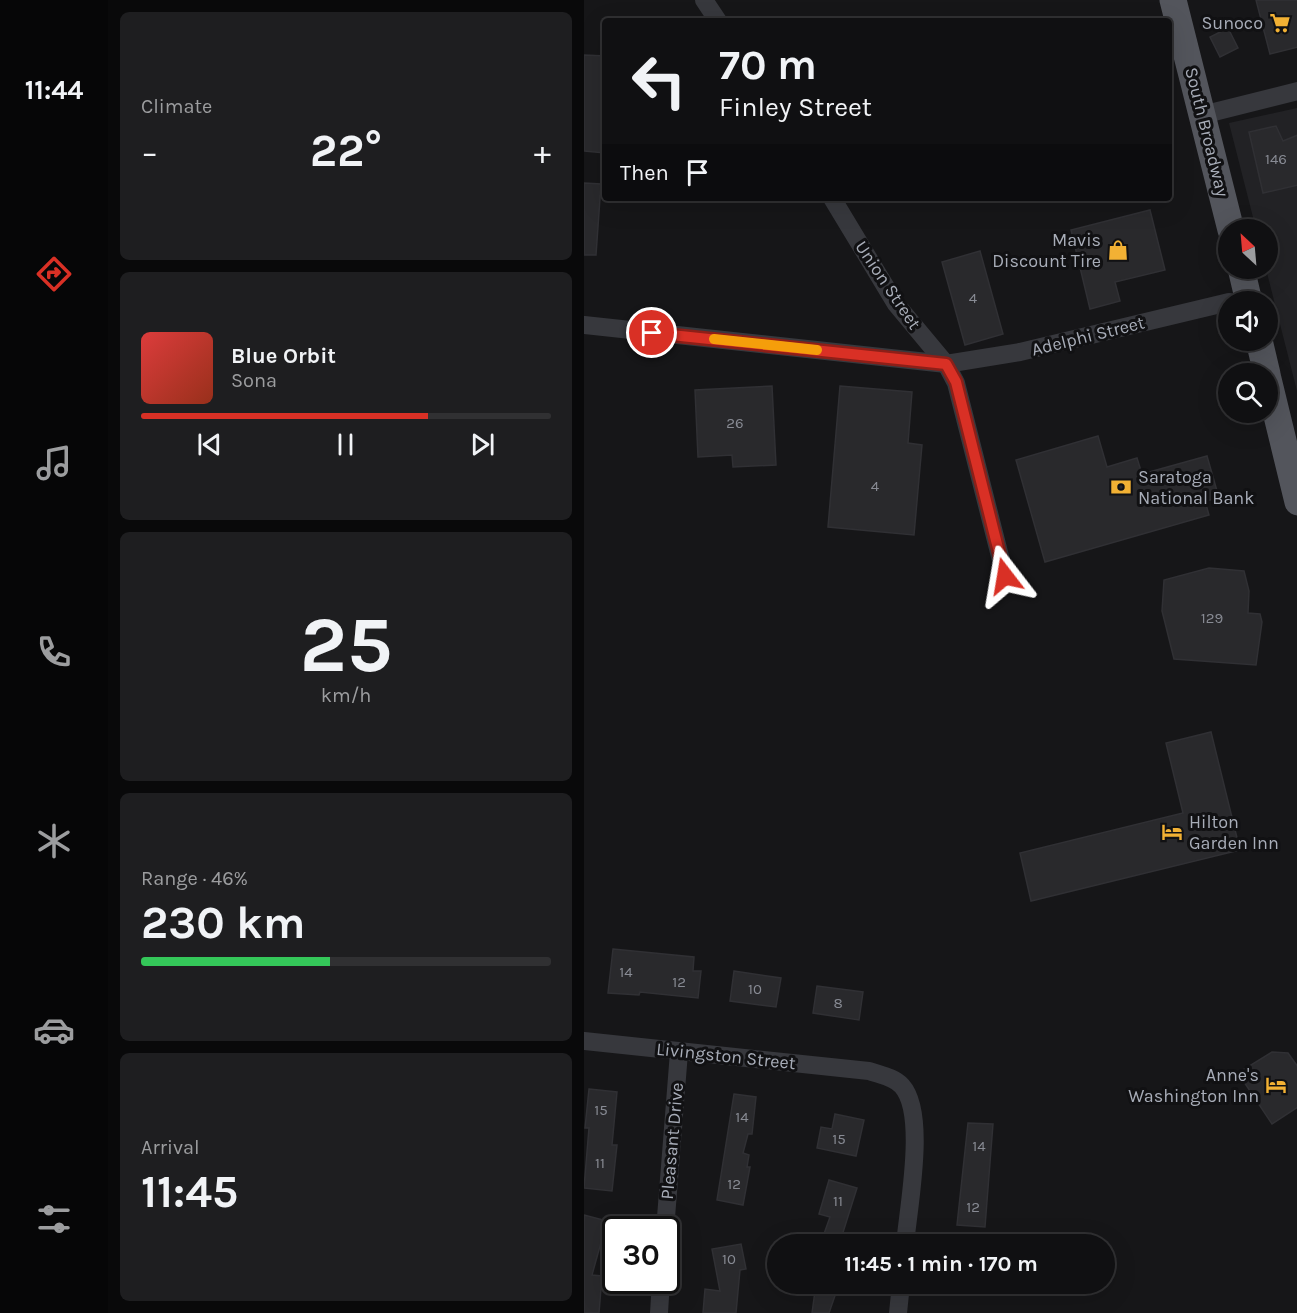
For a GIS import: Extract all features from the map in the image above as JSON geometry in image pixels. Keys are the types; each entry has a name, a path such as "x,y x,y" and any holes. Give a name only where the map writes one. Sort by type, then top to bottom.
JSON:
{"main road":[{"name":"South Broadway","path":"1173,0 1228,219"},
{"path":"1278,420 1298,502"}],"street":[{"path":"704,0 716,18"},
{"path":"1202,115 1298,91"},
{"name":"Union Street","path":"834,201 896,304 946,364 956,382 1005,576"},
{"name":"Adelphi Street","path":"584,325 946,364 1020,352 1218,306"},
{"name":"Livingston Street","path":"584,1041 869,1071 894,1080 903,1087 910,1101 916,1128 906,1234"},
{"name":"Pleasant Drive","path":"666,1216 680,1052"},
{"path":"659,1313 660,1294"},
{"path":"898,1313 900,1294"}],"shaded area":[{"path":"1297,108 1297,391 1278,316 1278,291 1272,291 1269,279 1278,279 1278,219 1253,219 1229,123"}],"building":[{"name":"Sunoco","path":"1256,0 1298,0 1298,47 1270,54"},
{"name":"Sunoco","path":"1228,28 1238,48 1220,57 1210,37"},
{"path":"584,55 602,56 602,153 584,151"},
{"path":"1276,126 1283,141 1298,135 1298,185 1263,193 1249,132"},
{"path":"584,183 601,184 596,255 584,255"},
{"name":"Mavis Discount Tire","path":"1150,210 1165,270 1115,282 1120,301 1090,309 1071,230"},
{"path":"980,251 1003,334 965,345 942,262"},
{"path":"772,386 776,465 733,467 732,455 698,457 695,390"},
{"path":"840,386 912,392 908,443 922,445 914,535 828,527"},
{"path":"1098,436 1107,467 1137,458 1142,474 1207,456 1219,498 1205,501 1209,515 1045,562 1016,460"},
{"path":"1209,568 1244,571 1249,591 1248,613 1260,614 1262,622 1256,665 1174,659 1162,611 1164,580"},
{"name":"Hilton Garden Inn","path":"1211,732 1240,850 1031,901 1020,853 1183,813 1166,743"},
{"path":"613,949 694,957 693,971 701,971 698,998 640,992 639,995 608,993"},
{"path":"734,971 781,978 776,1007 730,1001"},
{"path":"817,986 863,992 859,1020 813,1013"},
{"path":"1272,1052 1288,1053 1298,1067 1298,1107 1272,1124 1238,1073"},
{"path":"589,1089 617,1092 612,1145 617,1145 612,1191 584,1188 589,1128 585,1128"},
{"path":"734,1094 756,1097 752,1134 748,1134 743,1153 749,1155 747,1167 750,1167 743,1205 717,1200"},
{"path":"835,1114 864,1120 856,1156 817,1148 821,1127 832,1129"},
{"path":"968,1123 993,1124 985,1227 957,1225"},
{"path":"829,1180 857,1188 842,1234 824,1234 830,1217 819,1214"},
{"path":"584,1215 602,1220 602,1239 592,1275 602,1276 599,1313 584,1313"},
{"path":"741,1244 746,1269 740,1270 736,1313 703,1313 705,1289 720,1291 712,1249"},
{"path":"815,1294 836,1294 829,1313 812,1313"}],"slow traffic":[{"path":"714,339 817,350"}],"place":[{"name":"Sunoco","path":"1280,23"},
{"name":"Mavis Discount Tire","path":"1118,250"},
{"name":"Saratoga National Bank","path":"1121,487"},
{"name":"Hilton Garden Inn","path":"1172,832"},
{"name":"Anne's Washington Inn","path":"1276,1085"}],"route":[{"path":"652,333 946,364 956,382 1005,576"}]}
